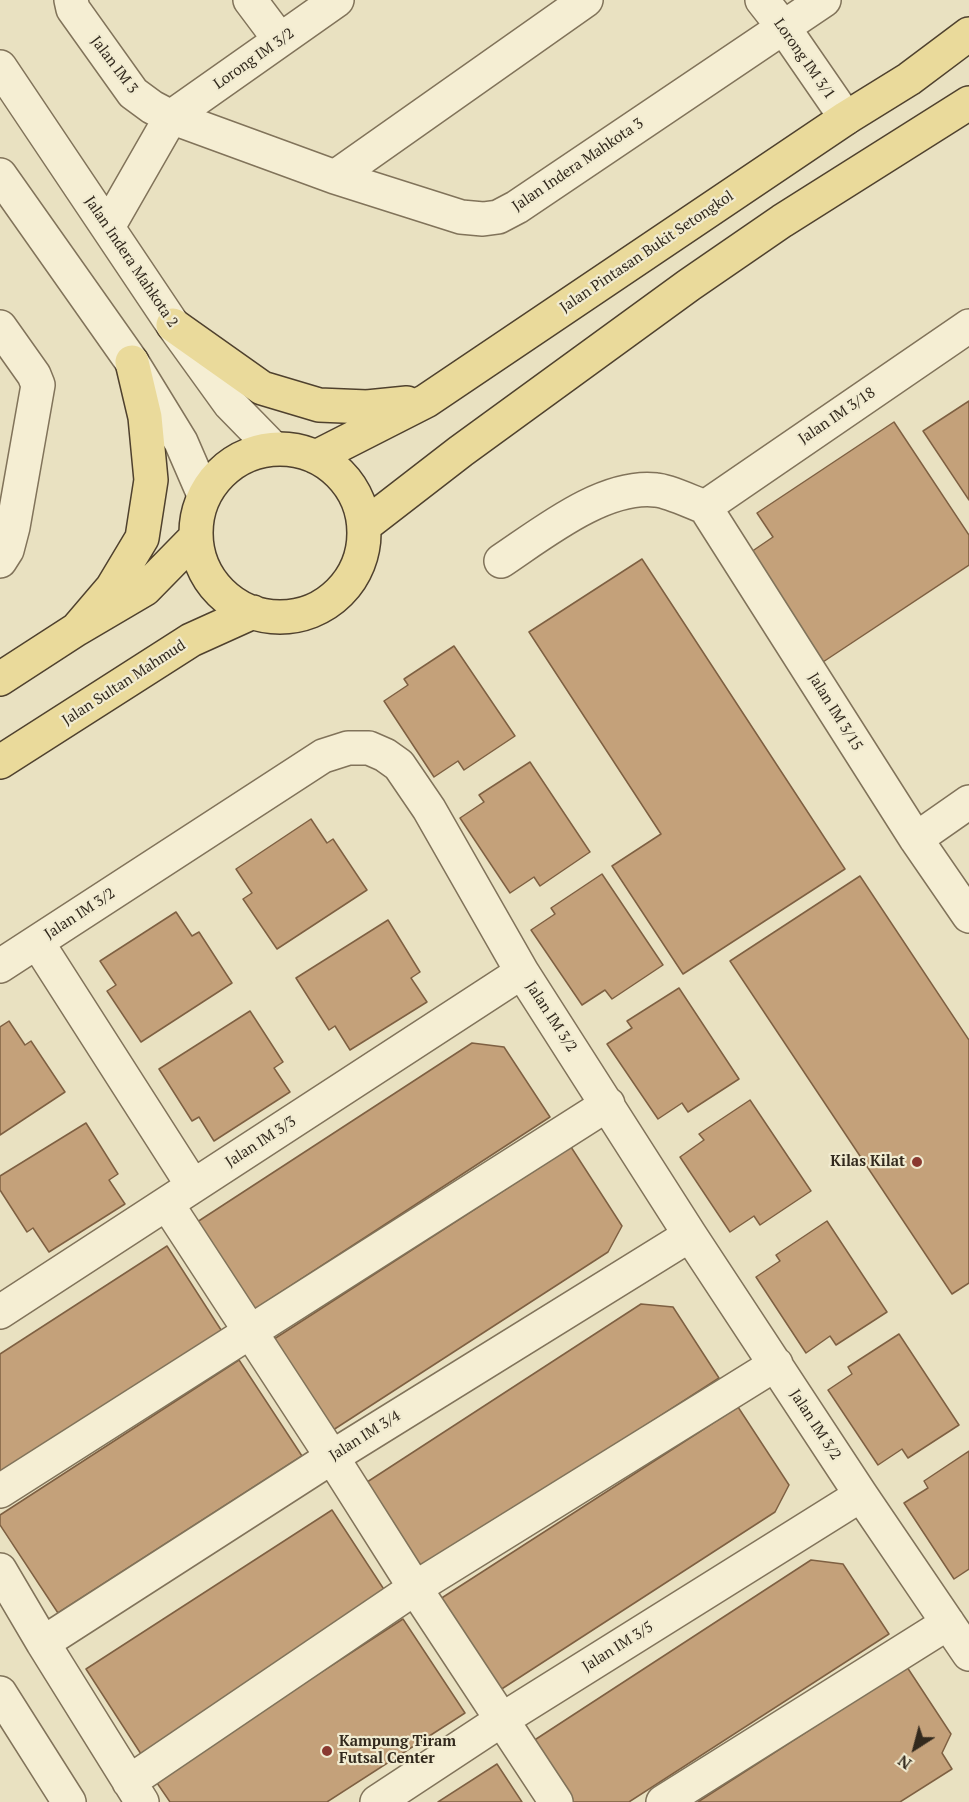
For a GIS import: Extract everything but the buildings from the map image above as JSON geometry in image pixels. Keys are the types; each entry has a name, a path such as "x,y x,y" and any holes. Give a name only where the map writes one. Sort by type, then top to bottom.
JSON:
{"main road":[{"name":"Jalan Pintasan Bukit Setongkol","path":"316,457 426,401 846,118 909,79 969,34"},
{"path":"364,526 461,451 792,214 969,103"},
{"path":"173,325 262,388 319,405 367,407 426,401"},
{"path":"77,629 112,588 142,538 151,480 145,417 132,362"},
{"path":"273,448 295,450 316,457 340,474 356,497 364,526 362,553 351,579 332,600 308,613 280,617 253,612 231,601 213,584 201,562 195,538 197,516 204,495 221,472 245,456 273,448"},
{"path":"0,679 77,629 145,589 195,538"},
{"name":"Jalan Sultan Mahmud","path":"0,762 191,640 253,612"}],"street":[{"name":"Jalan IM 3","path":"71,0 73,9 133,93 171,117"},
{"path":"250,0 280,40"},
{"name":"Lorong IM 3/2","path":"171,117 337,0"},
{"path":"335,177 586,0"},
{"name":"Lorong IM 3/1","path":"762,0 846,118"},
{"name":"Jalan Indera Mahkota 3","path":"171,117 335,177 461,217 483,219 498,217 517,207 824,0"},
{"name":"Jalan Indera Mahkota 2","path":"0,67 173,325 230,404 273,448"},
{"path":"108,227 171,117"},
{"path":"0,175 132,362 181,442 204,495"},
{"name":"Jalan IM 3/18","path":"705,507 969,326"},
{"path":"0,327 34,375 38,385 14,527 7,550 0,561"},
{"path":"501,561 591,504 628,492 657,490 705,507"},
{"name":"Jalan IM 3/15","path":"705,507 916,839 969,916"},
{"name":"Jalan IM 3/2","path":"0,966 323,756 348,748 369,748 385,755 399,765 429,809 522,972 690,1235 969,1654"},
{"path":"916,839 969,802"},
{"path":"37,942 194,1186"},
{"name":"Jalan IM 3/3","path":"0,1312 522,972"},
{"path":"0,1491 608,1104"},
{"path":"167,1204 556,1802"},
{"name":"Jalan IM 3/4","path":"43,1643 332,1457 690,1235"},
{"path":"0,1570 136,1792 415,1588 776,1364"},
{"name":"Jalan IM 3/5","path":"377,1802 503,1719 861,1495"},
{"path":"663,1802 948,1623"},
{"path":"0,1693 69,1802"}],"place":[{"name":"Kilas Kilat","path":"917,1162"},
{"name":"Kampung Tiram Futsal Center","path":"327,1751"}]}
